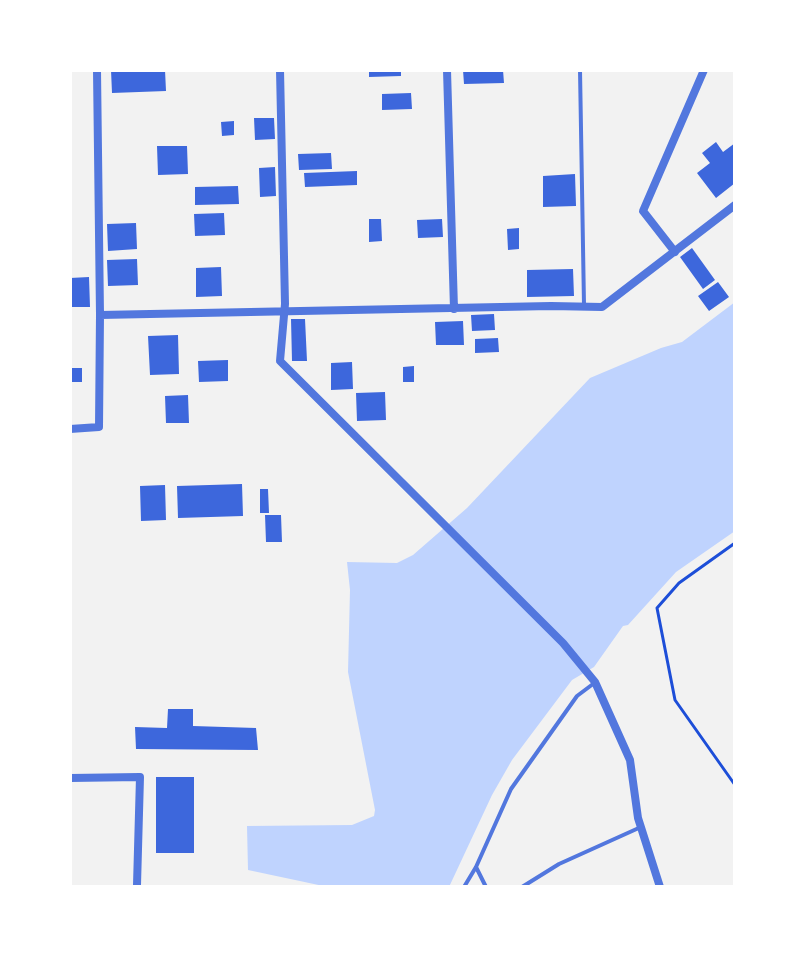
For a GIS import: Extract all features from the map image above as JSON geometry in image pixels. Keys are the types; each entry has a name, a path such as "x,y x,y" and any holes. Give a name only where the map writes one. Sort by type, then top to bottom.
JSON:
{"street":[{"path":"70,429 99,427 97,70"},
{"path":"280,70 285,304 280,361 438,516 563,643 593,679 630,760 641,827 660,887"},
{"path":"447,70 454,309"},
{"path":"675,252 643,211 704,70"},
{"path":"100,315 602,307 735,205"},
{"path":"70,778 140,777 138,886"}],"lane":[{"path":"580,70 584,307"},
{"path":"464,887 511,789 577,696 593,679"},
{"path":"522,887 559,864 641,827"},
{"path":"476,867 486,887"}],"path":[{"path":"735,543 679,583 657,608 675,700 735,785"}],"water":[{"path":"735,302 735,531 676,572 628,625 623,626 594,667 572,680 512,760 449,887 328,887 248,870 247,826 352,825 374,816 348,672 350,590 347,562 397,563 413,555 467,508 590,378 682,342"}],"building":[{"path":"111,70 165,70 166,91 112,93"},
{"path":"369,70 401,70 401,76 369,77"},
{"path":"463,70 503,70 504,83 464,84"},
{"path":"411,93 412,109 382,110 382,94"},
{"path":"254,118 274,118 275,139 255,140"},
{"path":"234,121 234,135 222,136 221,122"},
{"path":"716,142 723,152 735,143 735,183 716,198 697,173 710,163 702,153"},
{"path":"157,146 187,146 188,174 158,175"},
{"path":"331,153 332,169 299,170 298,154"},
{"path":"275,167 276,196 260,197 259,168"},
{"path":"357,171 357,185 305,187 304,173"},
{"path":"575,174 576,206 543,207 543,176"},
{"path":"238,186 239,204 195,205 195,187"},
{"path":"224,213 225,235 195,236 194,214"},
{"path":"369,219 381,219 382,241 369,242"},
{"path":"442,219 443,237 418,238 417,220"},
{"path":"136,223 137,249 108,251 107,224"},
{"path":"519,228 519,249 508,250 507,229"},
{"path":"692,248 715,280 703,289 680,257"},
{"path":"137,259 138,285 108,286 107,260"},
{"path":"221,267 222,296 196,297 196,268"},
{"path":"573,269 574,296 527,297 527,270"},
{"path":"89,277 90,307 70,307 70,278"},
{"path":"718,282 729,297 709,311 698,296"},
{"path":"494,314 495,330 472,331 471,315"},
{"path":"291,319 305,319 307,361 292,361"},
{"path":"463,321 464,345 436,345 435,322"},
{"path":"178,335 179,374 150,375 148,336"},
{"path":"498,338 499,352 475,353 475,339"},
{"path":"228,360 228,381 199,382 198,361"},
{"path":"352,362 353,389 331,390 331,363"},
{"path":"414,366 414,382 403,382 403,367"},
{"path":"70,368 82,368 82,382 70,382"},
{"path":"385,392 386,420 357,421 356,393"},
{"path":"188,395 189,423 166,423 165,396"},
{"path":"242,484 243,516 178,518 177,486"},
{"path":"165,485 166,520 141,521 140,486"},
{"path":"260,489 268,489 269,513 260,513"},
{"path":"265,515 281,515 282,542 266,542"},
{"path":"168,709 193,709 193,726 256,728 258,750 136,749 135,727 167,728"},
{"path":"156,777 194,777 194,853 156,853"}]}
